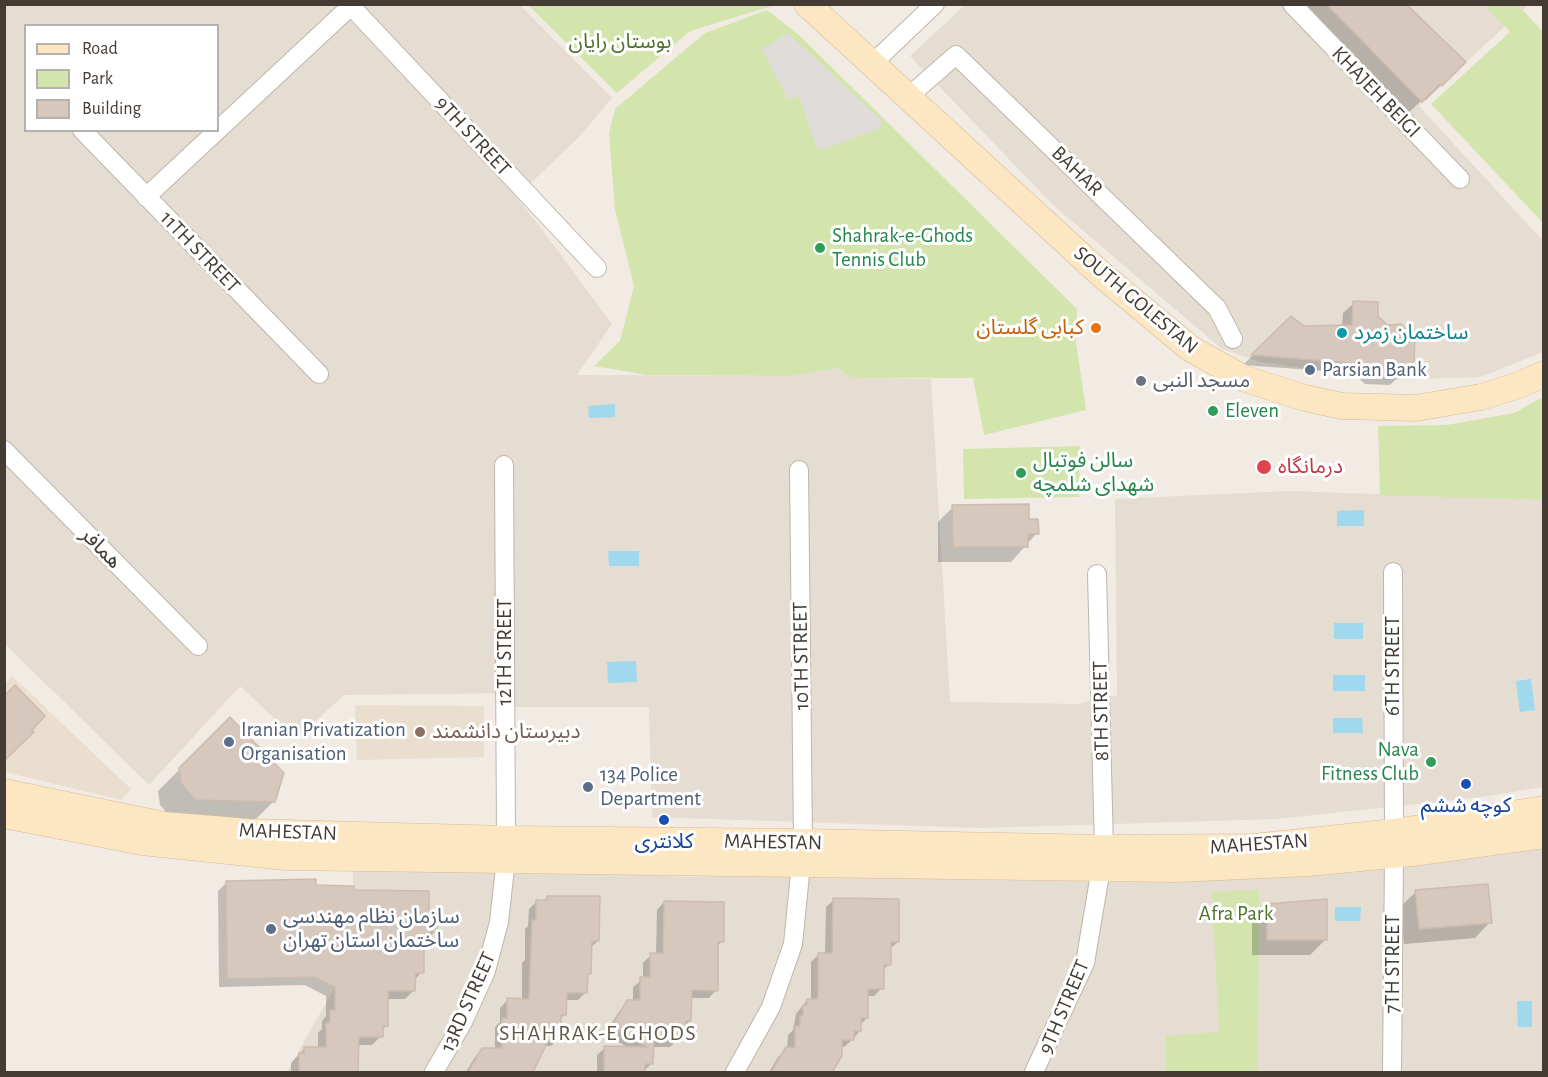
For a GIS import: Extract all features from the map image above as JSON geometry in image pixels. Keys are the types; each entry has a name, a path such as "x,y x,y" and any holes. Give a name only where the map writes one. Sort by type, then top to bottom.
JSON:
{"street":[{"name":"SOUTH GOLESTAN","path":"807,4 1102,275 1191,349 1245,379 1305,398 1342,406 1416,408 1481,397 1544,375"},
{"path":"872,64 935,4"},
{"name":"KHAJEH BEIGI","path":"1292,4 1460,179"},
{"path":"219,129 350,5"},
{"name":"9TH STREET","path":"350,5 597,268"},
{"name":"BAHAR","path":"908,97 956,55 1217,308 1233,339"},
{"name":"11TH STREET","path":"84,132 319,374"},
{"path":"147,197 216,132"},
{"name":"همافر","path":"4,450 198,646"},
{"name":"12TH STREET","path":"504,465 506,849"},
{"name":"10TH STREET","path":"799,470 802,853"},
{"name":"6TH STREET","path":"1393,572 1394,843"},
{"name":"8TH STREET","path":"1097,574 1102,858"},
{"name":"MAHESTAN","path":"4,792 164,825 249,832 305,845 1102,858 1254,847 1394,843 1544,809"},
{"path":"4,814 141,842 266,855 305,845"},
{"path":"1394,843 1544,835"},
{"name":"7TH STREET","path":"1392,1072 1394,843"},
{"name":"13RD STREET","path":"434,1072 463,1022 486,971 499,922 506,849"},
{"path":"735,1072 771,1007 793,944 802,853"},
{"name":"9TH STREET","path":"1034,1072 1086,963 1102,858"}],"shaded area":[{"path":"5,5 520,5 612,98 578,138 516,197 612,324 577,375 791,376 837,368 852,378 931,379 950,702 1078,704 1117,695 1115,499 1289,491 1543,500 1543,787 1482,797 1277,819 982,828 652,817 649,707 515,707 515,693 344,695 296,739 240,686 149,785 5,644"},
{"path":"965,5 1528,5 1419,106 1543,241 1543,352 1481,377 1387,380 1260,362 1222,349 1053,205 910,56"},
{"path":"788,33 882,121 880,128 818,151 799,96 788,100 762,49"},
{"path":"12,676 131,789 121,800 5,772 5,684"},
{"name":"دبیرستان دانشمند","path":"355,705 484,706 484,757 357,760"},
{"path":"1543,849 1543,1072 287,1072 353,950 353,868 462,867 693,877 836,870 977,880 1167,882 1426,857"}],"green space":[{"name":"بوستان رایان","path":"528,5 775,5 690,31 617,93"},
{"path":"1484,5 1518,5 1543,32 1543,223 1431,104 1510,32"},
{"name":"Shahrak-e-Ghods Tennis Club","path":"767,10 800,36 1077,309 1076,343 1086,410 984,435 973,378 852,378 837,368 791,376 648,375 594,366 620,341 634,286 615,210 609,133 615,109 705,33"},
{"path":"1543,397 1543,500 1380,495 1378,426 1447,425 1514,413"},
{"name":"سالن فوتبال شهدای شلمچه","path":"1080,446 1079,497 964,499 963,449"},
{"name":"Afra Park","path":"1259,890 1258,1072 1166,1072 1166,1036 1219,1032 1212,892"}],"water":[{"path":"615,404 615,417 589,418 588,406"},
{"path":"1364,510 1364,526 1337,526 1337,511"},
{"path":"608,551 639,551 639,566 609,566"},
{"path":"1334,623 1363,623 1363,639 1334,639"},
{"path":"636,661 637,682 608,683 607,662"},
{"path":"1333,675 1365,675 1365,691 1333,691"},
{"path":"1531,679 1535,710 1520,712 1516,681"},
{"path":"1333,718 1362,718 1363,733 1333,733"},
{"path":"1335,907 1361,907 1360,921 1335,921"},
{"path":"1517,1001 1532,1001 1532,1027 1518,1027"}],"building":[{"path":"1326,4 1406,4 1466,62 1422,102"},
{"name":"ساختمان زمرد","path":"1353,301 1378,302 1378,316 1387,325 1401,324 1415,339 1414,361 1402,375 1376,374 1363,364 1251,355 1291,316 1304,326 1352,325"},
{"path":"1029,504 1029,519 1038,519 1039,534 1028,534 1028,547 953,547 952,505"},
{"path":"15,685 45,716 32,730 34,732 4,761 4,696"},
{"name":"Iranian Privatization Organisation","path":"230,717 284,773 275,802 196,800 181,783 179,768"},
{"path":"316,879 316,885 354,886 354,890 429,891 429,913 437,913 437,932 429,932 429,941 424,941 424,973 416,973 415,991 388,991 388,1026 383,1026 383,1037 359,1037 358,1072 299,1072 299,1053 304,1053 304,1047 326,1047 326,1023 330,1023 330,1010 335,1010 335,987 314,977 227,979 226,881"},
{"path":"1488,884 1492,923 1419,929 1415,890"},
{"path":"547,896 600,896 599,941 592,941 591,974 588,974 587,993 567,993 566,1015 561,1015 561,1039 549,1039 533,1072 468,1072 482,1048 502,1048 502,1018 507,1018 507,998 529,999 532,920 536,920 536,900 547,900"},
{"path":"833,898 899,899 899,942 891,942 891,965 884,965 884,989 868,989 868,1018 861,1018 861,1031 854,1031 854,1040 842,1040 842,1056 832,1072 771,1072 786,1047 795,1048 795,1026 800,1026 803,1005 807,1005 807,999 818,999 818,953 832,953"},
{"path":"1327,899 1327,940 1267,940 1267,904"},
{"path":"664,901 724,902 724,942 718,942 718,991 692,990 691,1021 686,1021 685,1032 679,1040 654,1040 653,1064 645,1064 645,1072 604,1072 604,1046 647,1047 612,1026 627,1000 640,1000 640,977 650,977 650,953 663,953"}],"place":[{"name":"Shahrak-e-Ghods Tennis Club","path":"820,248"},
{"name":"کبابی گلستان","path":"1096,328"},
{"name":"ساختمان زمرد","path":"1342,333"},
{"name":"Parsian Bank","path":"1310,370"},
{"name":"مسجد النبی","path":"1141,381"},
{"name":"Eleven","path":"1213,411"},
{"name":"درمانگاه","path":"1264,467"},
{"name":"سالن فوتبال شهدای شلمچه","path":"1021,473"},
{"name":"دبیرستان دانشمند","path":"420,732"},
{"name":"Iranian Privatization Organisation","path":"229,742"},
{"name":"Nava Fitness Club","path":"1431,762"},
{"name":"کوچه ششم","path":"1466,784"},
{"name":"134 Police Department","path":"588,787"},
{"name":"کلانتری","path":"664,820"},
{"name":"سازمان نظام مهندسی ساختمان استان تهران","path":"271,929"}],"district":[{"name":"SHAHRAK-E GHODS","path":"598,1033"}]}
